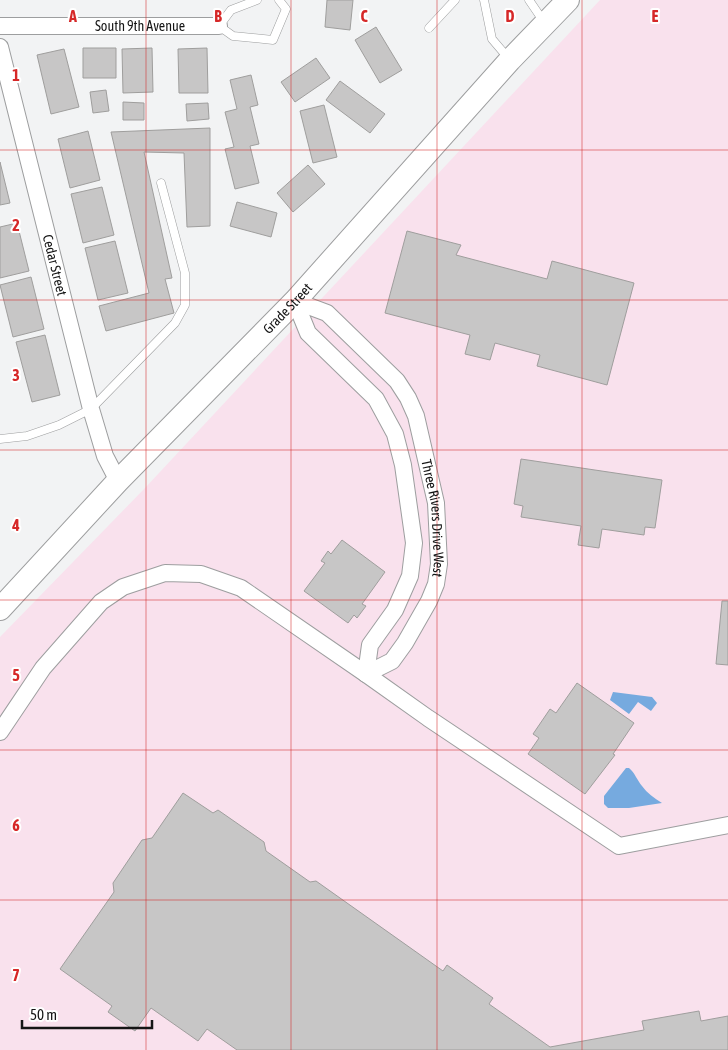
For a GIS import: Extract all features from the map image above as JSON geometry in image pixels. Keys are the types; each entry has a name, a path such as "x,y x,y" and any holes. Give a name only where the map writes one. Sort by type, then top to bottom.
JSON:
{"main road":[{"name":"Grade Street","path":"0,609 118,481 295,301 510,60 568,0"}],"street":[{"name":"South 9th Avenue","path":"0,26 219,26"},
{"name":"Cedar Street","path":"0,47 91,409 105,456 118,481"},
{"name":"Three Rivers Drive West","path":"295,301 308,333 376,399 395,434 403,465 414,543 410,576 395,610 370,645 366,674"},
{"name":"Three Rivers Drive West","path":"295,301 327,313 397,381 408,398 416,416 436,503 439,564 436,584 429,601 405,643 392,660 366,674"},
{"path":"0,732 43,668 101,602 123,587 165,573 202,574 241,588 428,718 619,846 728,825"}],"lane":[{"path":"257,0 231,10 219,26 233,36 273,40 286,9 279,0"},
{"path":"429,28 455,0"},
{"path":"484,0 492,39 510,60"},
{"path":"529,0 546,23"},
{"path":"0,439 27,436 59,425 91,409 176,323 185,305 185,273 161,183"}],"shaded area":[{"path":"600,0 728,0 728,1050 0,1050 0,637 145,488"}],"water":[{"path":"613,692 652,697 657,703 651,711 638,702 629,714 610,700"},
{"path":"626,768 631,770 646,791 662,803 629,808 608,808 604,804 604,796"}],"building":[{"path":"327,0 353,0 350,30 325,27"},
{"path":"376,27 402,70 380,83 355,40"},
{"path":"83,48 116,48 116,78 83,78"},
{"path":"152,48 153,92 123,93 122,49"},
{"path":"207,48 208,93 179,93 178,49"},
{"path":"64,49 79,107 51,114 37,55"},
{"path":"316,58 330,78 295,102 281,82"},
{"path":"251,75 258,105 250,107 259,144 250,146 259,183 235,189 225,149 234,147 225,112 237,109 230,80"},
{"path":"340,81 385,114 370,133 326,100"},
{"path":"106,90 109,111 93,113 90,92"},
{"path":"123,102 144,103 144,120 123,120"},
{"path":"208,103 209,119 187,121 186,104"},
{"path":"324,105 337,157 313,163 300,111"},
{"path":"210,128 210,226 187,227 184,153 144,152 172,278 165,279 174,313 106,331 99,306 149,293 111,132"},
{"path":"88,131 100,180 70,188 58,139"},
{"path":"0,162 10,203 0,205"},
{"path":"308,165 325,184 293,212 277,193"},
{"path":"102,187 114,235 83,243 71,194"},
{"path":"237,202 277,213 271,237 230,226"},
{"path":"17,223 29,271 0,278 0,227"},
{"path":"407,231 461,245 456,255 547,279 552,261 634,283 607,385 537,366 540,355 495,343 490,360 465,354 470,335 385,313"},
{"path":"115,241 128,293 98,300 85,248"},
{"path":"31,277 44,329 13,337 0,285"},
{"path":"45,335 60,395 32,402 16,342"},
{"path":"521,459 662,480 655,528 645,527 644,535 602,529 599,548 578,545 581,526 521,517 523,506 514,504"},
{"path":"342,540 385,572 362,604 366,606 357,618 354,615 348,623 304,591 325,563 321,561 328,551 331,554"},
{"path":"722,601 728,601 728,665 716,664"},
{"path":"577,683 634,723 613,754 615,755 585,794 528,754 539,738 533,734 550,709 556,713"},
{"path":"183,793 213,813 218,810 264,842 266,851 310,882 316,881 443,971 447,965 493,998 489,1004 550,1047 644,1030 642,1021 699,1011 701,1021 728,1016 728,1050 237,1050 207,1029 198,1041 151,1008 135,1031 108,1012 112,1006 60,969 114,892 113,883 142,840 152,838"}]}
